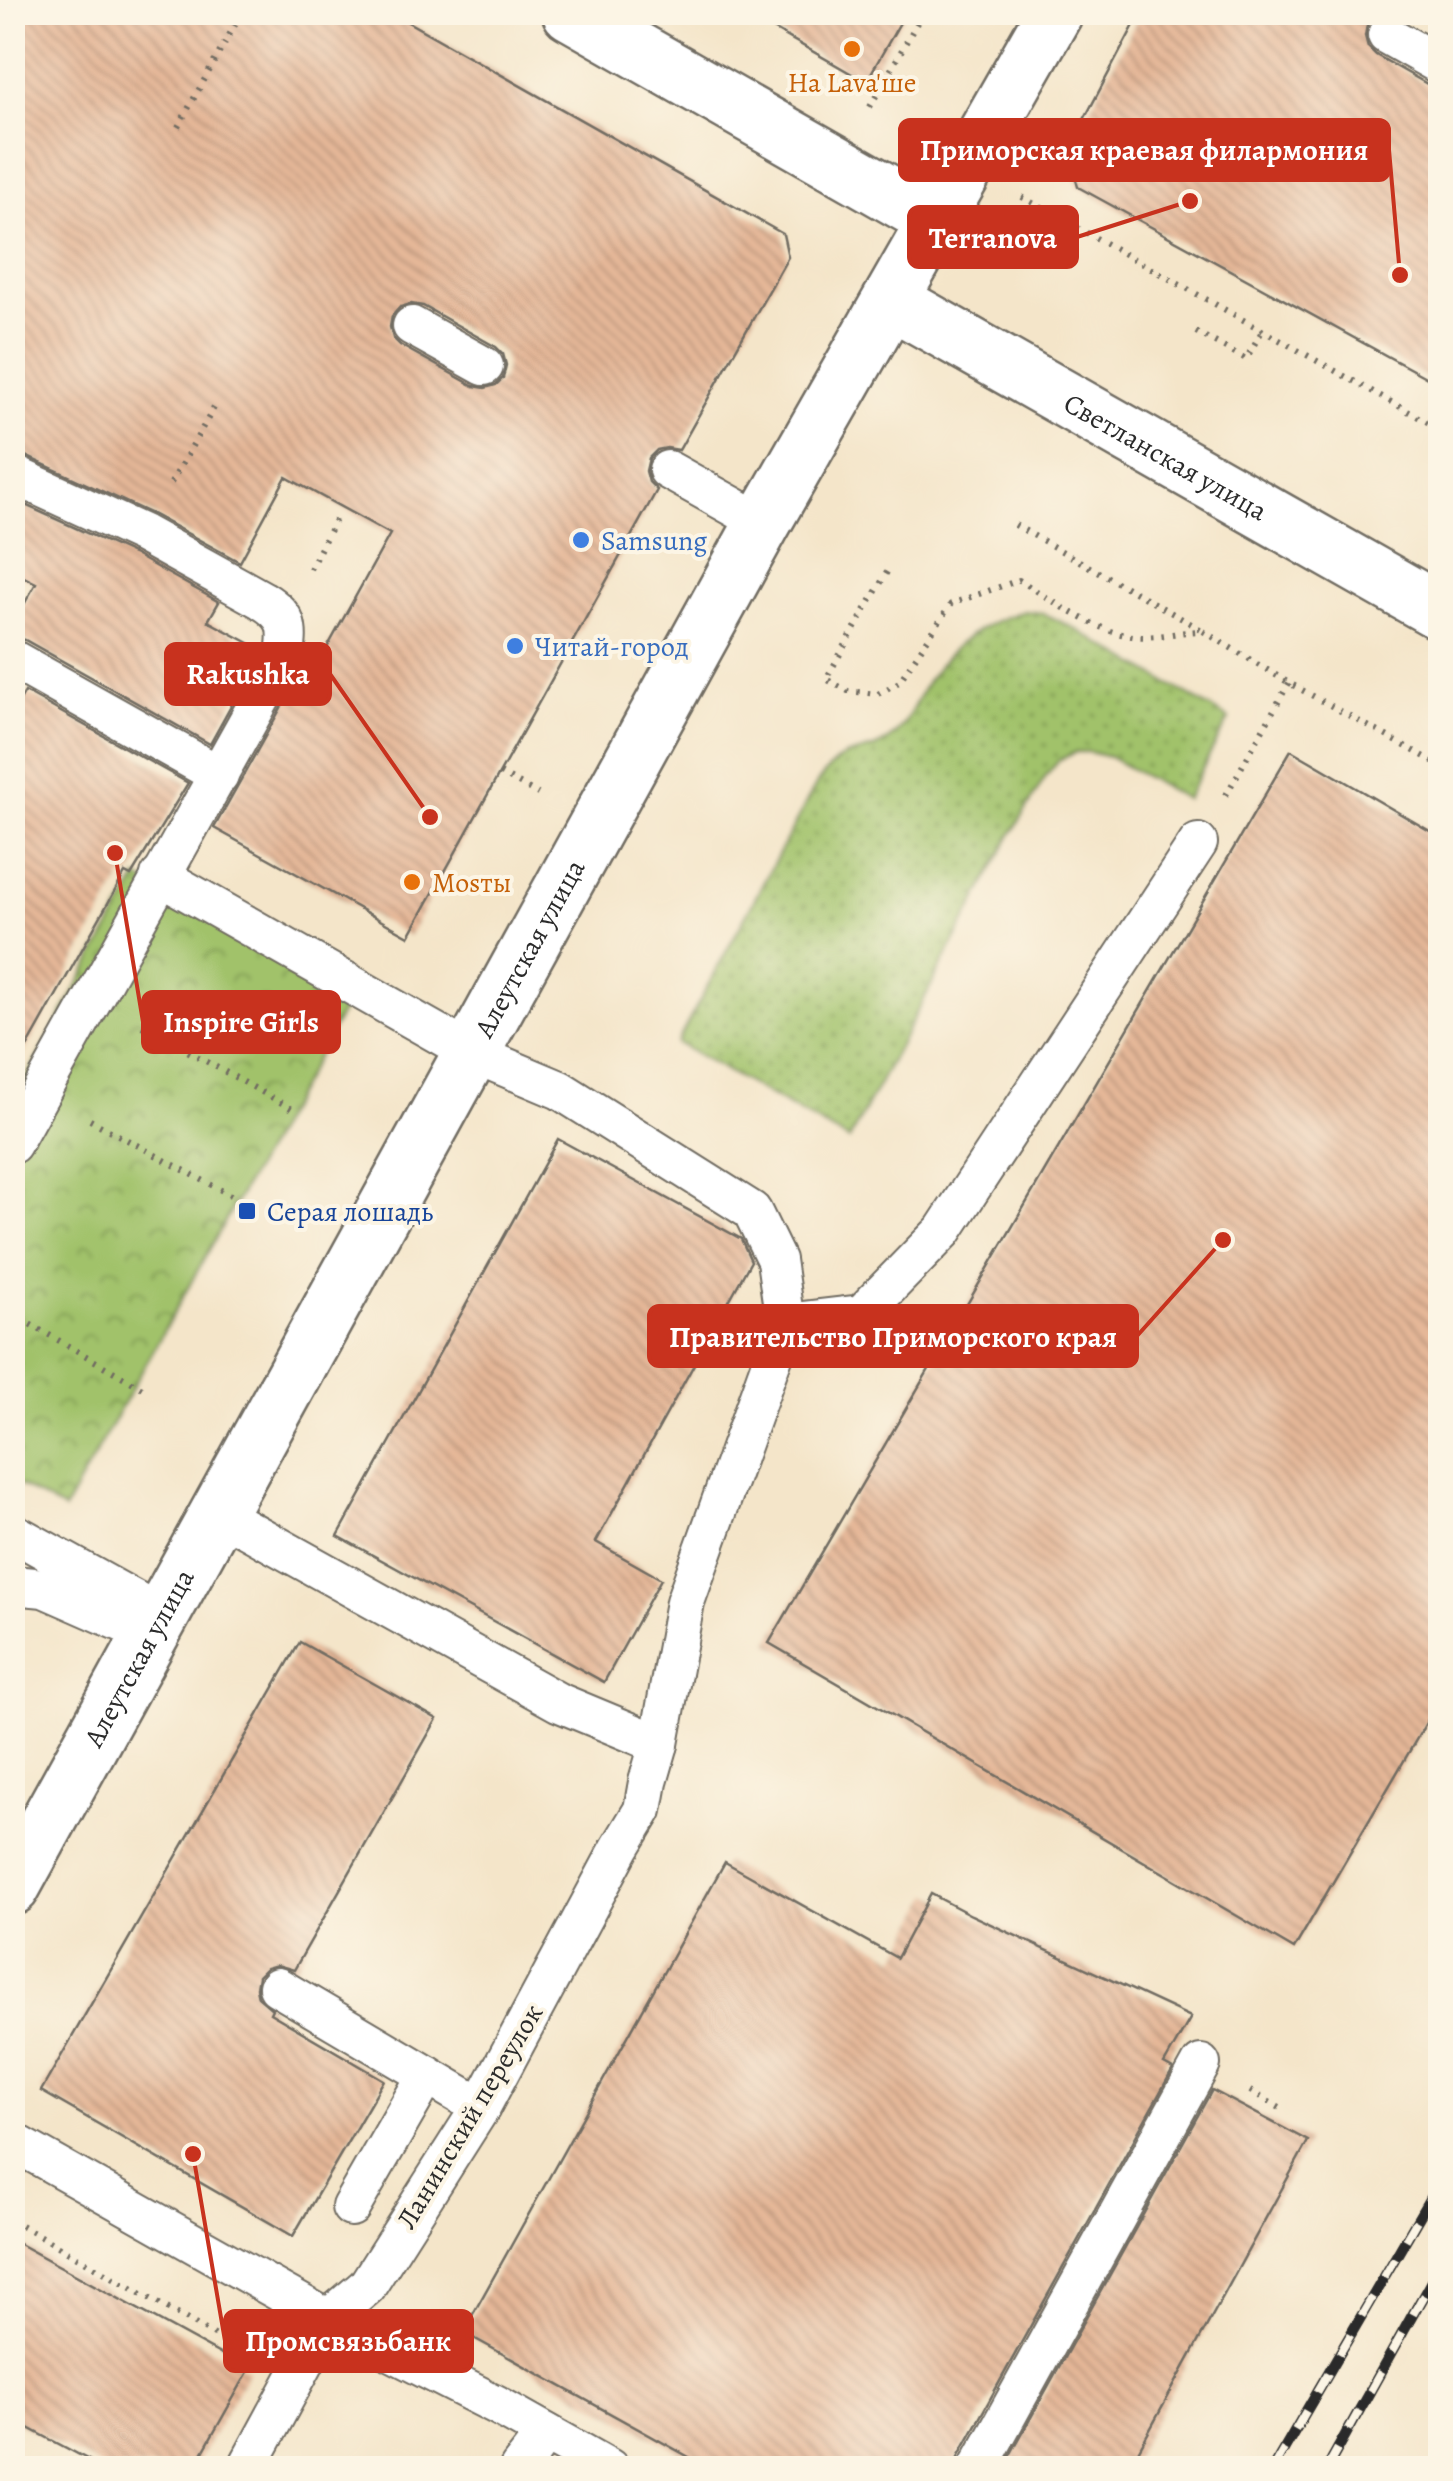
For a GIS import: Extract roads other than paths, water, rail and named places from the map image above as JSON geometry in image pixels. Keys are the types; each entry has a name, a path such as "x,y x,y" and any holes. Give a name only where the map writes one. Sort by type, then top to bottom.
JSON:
{"main road":[{"path":"570,12 937,221"},
{"name":"Алеутская улица","path":"12,1887 764,523 1055,12"},
{"name":"Светланская улица","path":"892,301 1440,612"}],"lane":[{"path":"1386,35 1440,65"},
{"path":"412,326 484,366"},
{"path":"668,470 764,523"},
{"path":"12,474 142,534 262,600 272,606 288,628 284,655 12,1144"},
{"path":"13,660 219,776"},
{"path":"160,876 472,1053 560,1090 752,1211 776,1260 785,1323 862,1314 942,1231 1198,843"},
{"name":"Ланинский переулок","path":"246,2468 328,2319 366,2286 481,2107 643,1810 685,1602 785,1323"},
{"path":"218,1513 558,1702 659,1744"},
{"path":"12,1532 156,1625"},
{"path":"12,1589 44,1588 156,1625"},
{"path":"278,1987 481,2107"},
{"path":"978,2468 1201,2064"},
{"path":"351,2207 427,2075"},
{"path":"12,2142 328,2319 497,2405 609,2468"},
{"path":"519,2468 546,2433"}],"railway":[{"path":"1273,2468 1440,2181"},
{"path":"1327,2468 1440,2266"}],"place":[{"name":"На Lava'ше","path":"852,49"},
{"name":"Terranova","path":"1190,201"},
{"name":"Приморская краевая филармония","path":"1400,275"},
{"name":"Samsung","path":"581,540"},
{"name":"Читай-город","path":"515,646"},
{"name":"Rakushka","path":"430,817"},
{"name":"Inspire Girls","path":"115,853"},
{"name":"Mosты","path":"412,882"},
{"name":"Серая лошадь","path":"247,1211"},
{"name":"Правительство Приморского края","path":"1223,1240"},
{"name":"Промсвязьбанк","path":"193,2154"}]}
